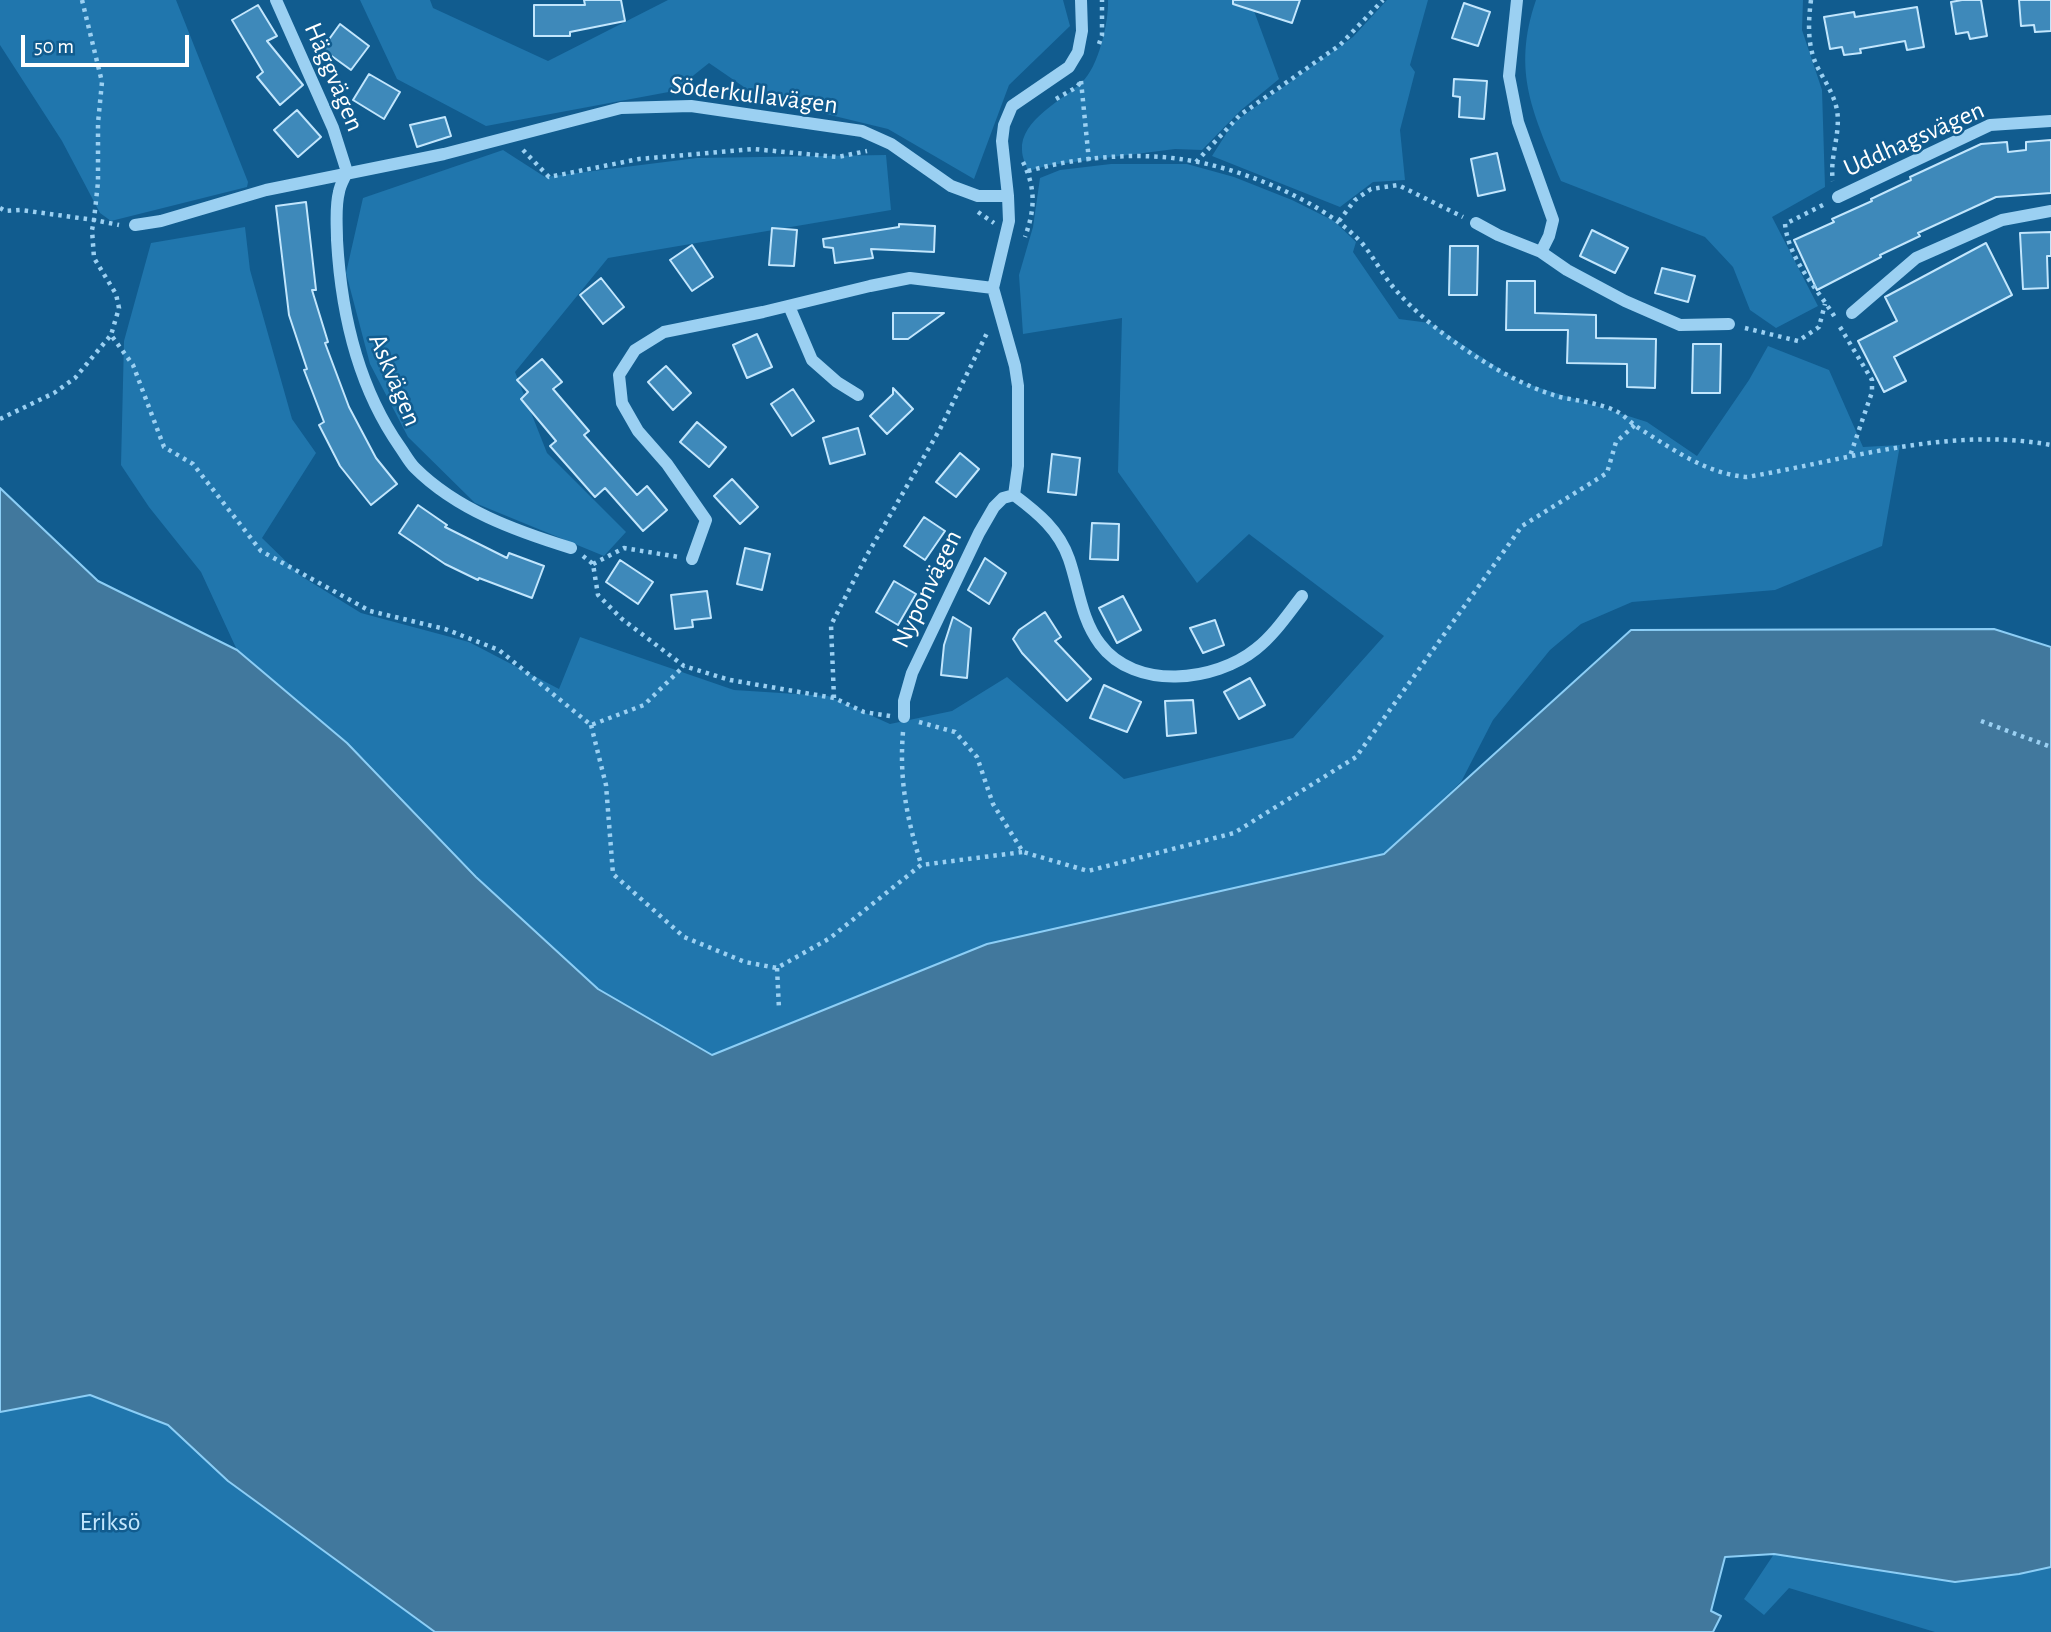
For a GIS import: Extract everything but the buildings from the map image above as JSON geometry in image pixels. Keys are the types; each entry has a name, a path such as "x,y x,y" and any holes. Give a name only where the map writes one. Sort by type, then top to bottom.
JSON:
{"street":[{"name":"Häggvägen","path":"276,0 333,128 347,172"},
{"path":"1081,0 1082,31 1078,52 1069,67 1012,106 1004,125 1002,141 1009,220 993,288 1016,366 1018,466 1014,495 1051,526 1061,542 1069,558 1089,625 1101,645 1116,659 1136,670 1161,676 1185,675 1216,670 1239,660 1257,648 1302,596"},
{"path":"1517,0 1509,76 1518,122 1553,220 1541,252"},
{"name":"Söderkullavägen","path":"135,225 161,221 266,190 347,172 394,165 621,108 691,106 862,131 891,144 951,186 978,196 1008,196"},
{"name":"Uddhagsvägen","path":"1838,197 1990,125 2051,121"},
{"name":"Askvägen","path":"347,172 339,192 337,219 343,295 362,372 375,405 393,437 414,468 451,497 528,534 571,548"},
{"path":"1852,313 1916,258 2002,219 2051,211"},
{"path":"1476,223 1541,252 1567,271 1680,325 1729,324"},
{"path":"692,558 706,520 667,464 638,431 622,402 619,375 635,351 664,332 910,278 993,288"},
{"path":"789,306 812,360 837,382 858,395"},
{"name":"Nyponvägen","path":"904,717 904,701 912,673 979,533 994,507 1003,498 1014,495"}],"path":[{"path":"1098,46 1102,35 1102,0"},
{"path":"1196,162 1240,115 1340,45 1383,0"},
{"path":"1811,0 1809,40 1817,67 1836,107 1839,129 1832,175 1838,197 1785,224 1787,237 1814,290 1872,380 1872,392 1850,456"},
{"path":"0,419 54,393 75,378 111,335 119,308 116,294 94,258 92,230 102,82 100,65 81,1"},
{"path":"1050,102 1077,87 1083,80 1089,160"},
{"path":"510,136 549,177 639,159 753,149 838,157 874,150"},
{"path":"1018,152 1027,171 1034,213 1021,248"},
{"path":"1027,171 1050,165 1121,157 1179,159 1266,184 1317,206 1359,239 1394,288 1424,317 1473,355 1502,373 1557,396 1618,412 1710,470 1728,476 1746,477 1900,446 1948,440 2051,444"},
{"path":"1339,221 1355,200 1371,189 1398,185 1476,223"},
{"path":"0,208 5,211 21,210 135,225"},
{"path":"976,211 999,227 1007,228"},
{"path":"1729,324 1798,341 1819,327 1825,304"},
{"path":"834,698 831,625 940,429 988,331 1005,327"},
{"path":"111,335 133,365 164,447 193,464 261,551 370,611 445,629 499,650 591,725 606,785 613,874 684,937 746,962 777,968 831,938 921,865 1023,852 1088,871 1234,833 1356,757 1522,526 1606,473 1616,442 1635,425"},
{"path":"571,548 593,564 598,595 622,619 684,666 730,680 834,698 864,712 904,717 955,732 977,757 993,804 1023,852"},
{"path":"593,564 624,548 692,558"},
{"path":"591,725 644,705 684,666"},
{"path":"904,717 902,792 921,865"},
{"path":"1981,721 2051,747"},
{"path":"777,968 779,1009"}],"green space":[{"path":"0,0 176,0 248,182 247,187 111,221 100,213 62,141 0,45"},
{"path":"360,0 430,0 433,8 548,61 668,0 1063,0 1070,26 1009,85 974,179 888,129 760,98 709,63 674,91 486,126 397,79"},
{"path":"1108,0 1250,0 1279,79 1240,111 1202,150 1175,149 1050,165 1028,171 1023,158 1023,139 1035,120 1088,75 1101,44 1107,20"},
{"path":"1387,0 1428,0 1410,65 1415,72 1400,130 1405,180 1373,182 1340,207 1212,156 1233,123 1353,37"},
{"path":"1536,0 1803,0 1802,30 1822,90 1825,187 1772,217 1818,306 1776,328 1750,310 1733,267 1705,237 1561,181 1535,114 1526,72 1529,26"},
{"path":"503,150 545,177 697,158 886,155 891,210 608,258 515,372 547,453 626,532 604,556 475,503 408,437 370,364 346,273 363,198"},
{"path":"1111,164 1187,164 1234,177 1292,200 1334,221 1356,242 1353,252 1399,319 1430,323 1518,381 1647,422 1697,456 1749,380 1768,346 1829,370 1863,447 1900,445 1882,546 1775,590 1632,602 1581,624 1550,650 1493,720 1461,782 1384,854 987,944 712,1055 598,989 492,892 364,759 237,650 201,572 149,507 121,465 124,341 151,243 245,227 250,270 292,419 316,453 262,538 301,576 361,613 469,642 559,689 580,637 734,690 828,696 890,724 952,711 1007,677 1124,779 1293,738 1384,636 1249,534 1197,583 1118,472 1122,318 1023,334 1019,275 1033,227 1040,178 1060,170"},
{"name":"Eriksö","path":"90,1395 168,1425 228,1481 435,1632 0,1632 0,1412"},
{"path":"1774,1554 1835,1565 2019,1574 2051,1567 2051,1632 1935,1632 1789,1588 1764,1615 1744,1599"}],"shaded area":[{"path":"0,488 98,581 237,650 347,743 476,877 598,989 712,1055 987,944 1384,854 1631,630 1994,629 2051,647 2051,1567 1955,1582 1774,1554 1725,1557 1711,1611 1721,1616 1713,1632 435,1632 228,1481 168,1425 90,1395 0,1412"}]}
